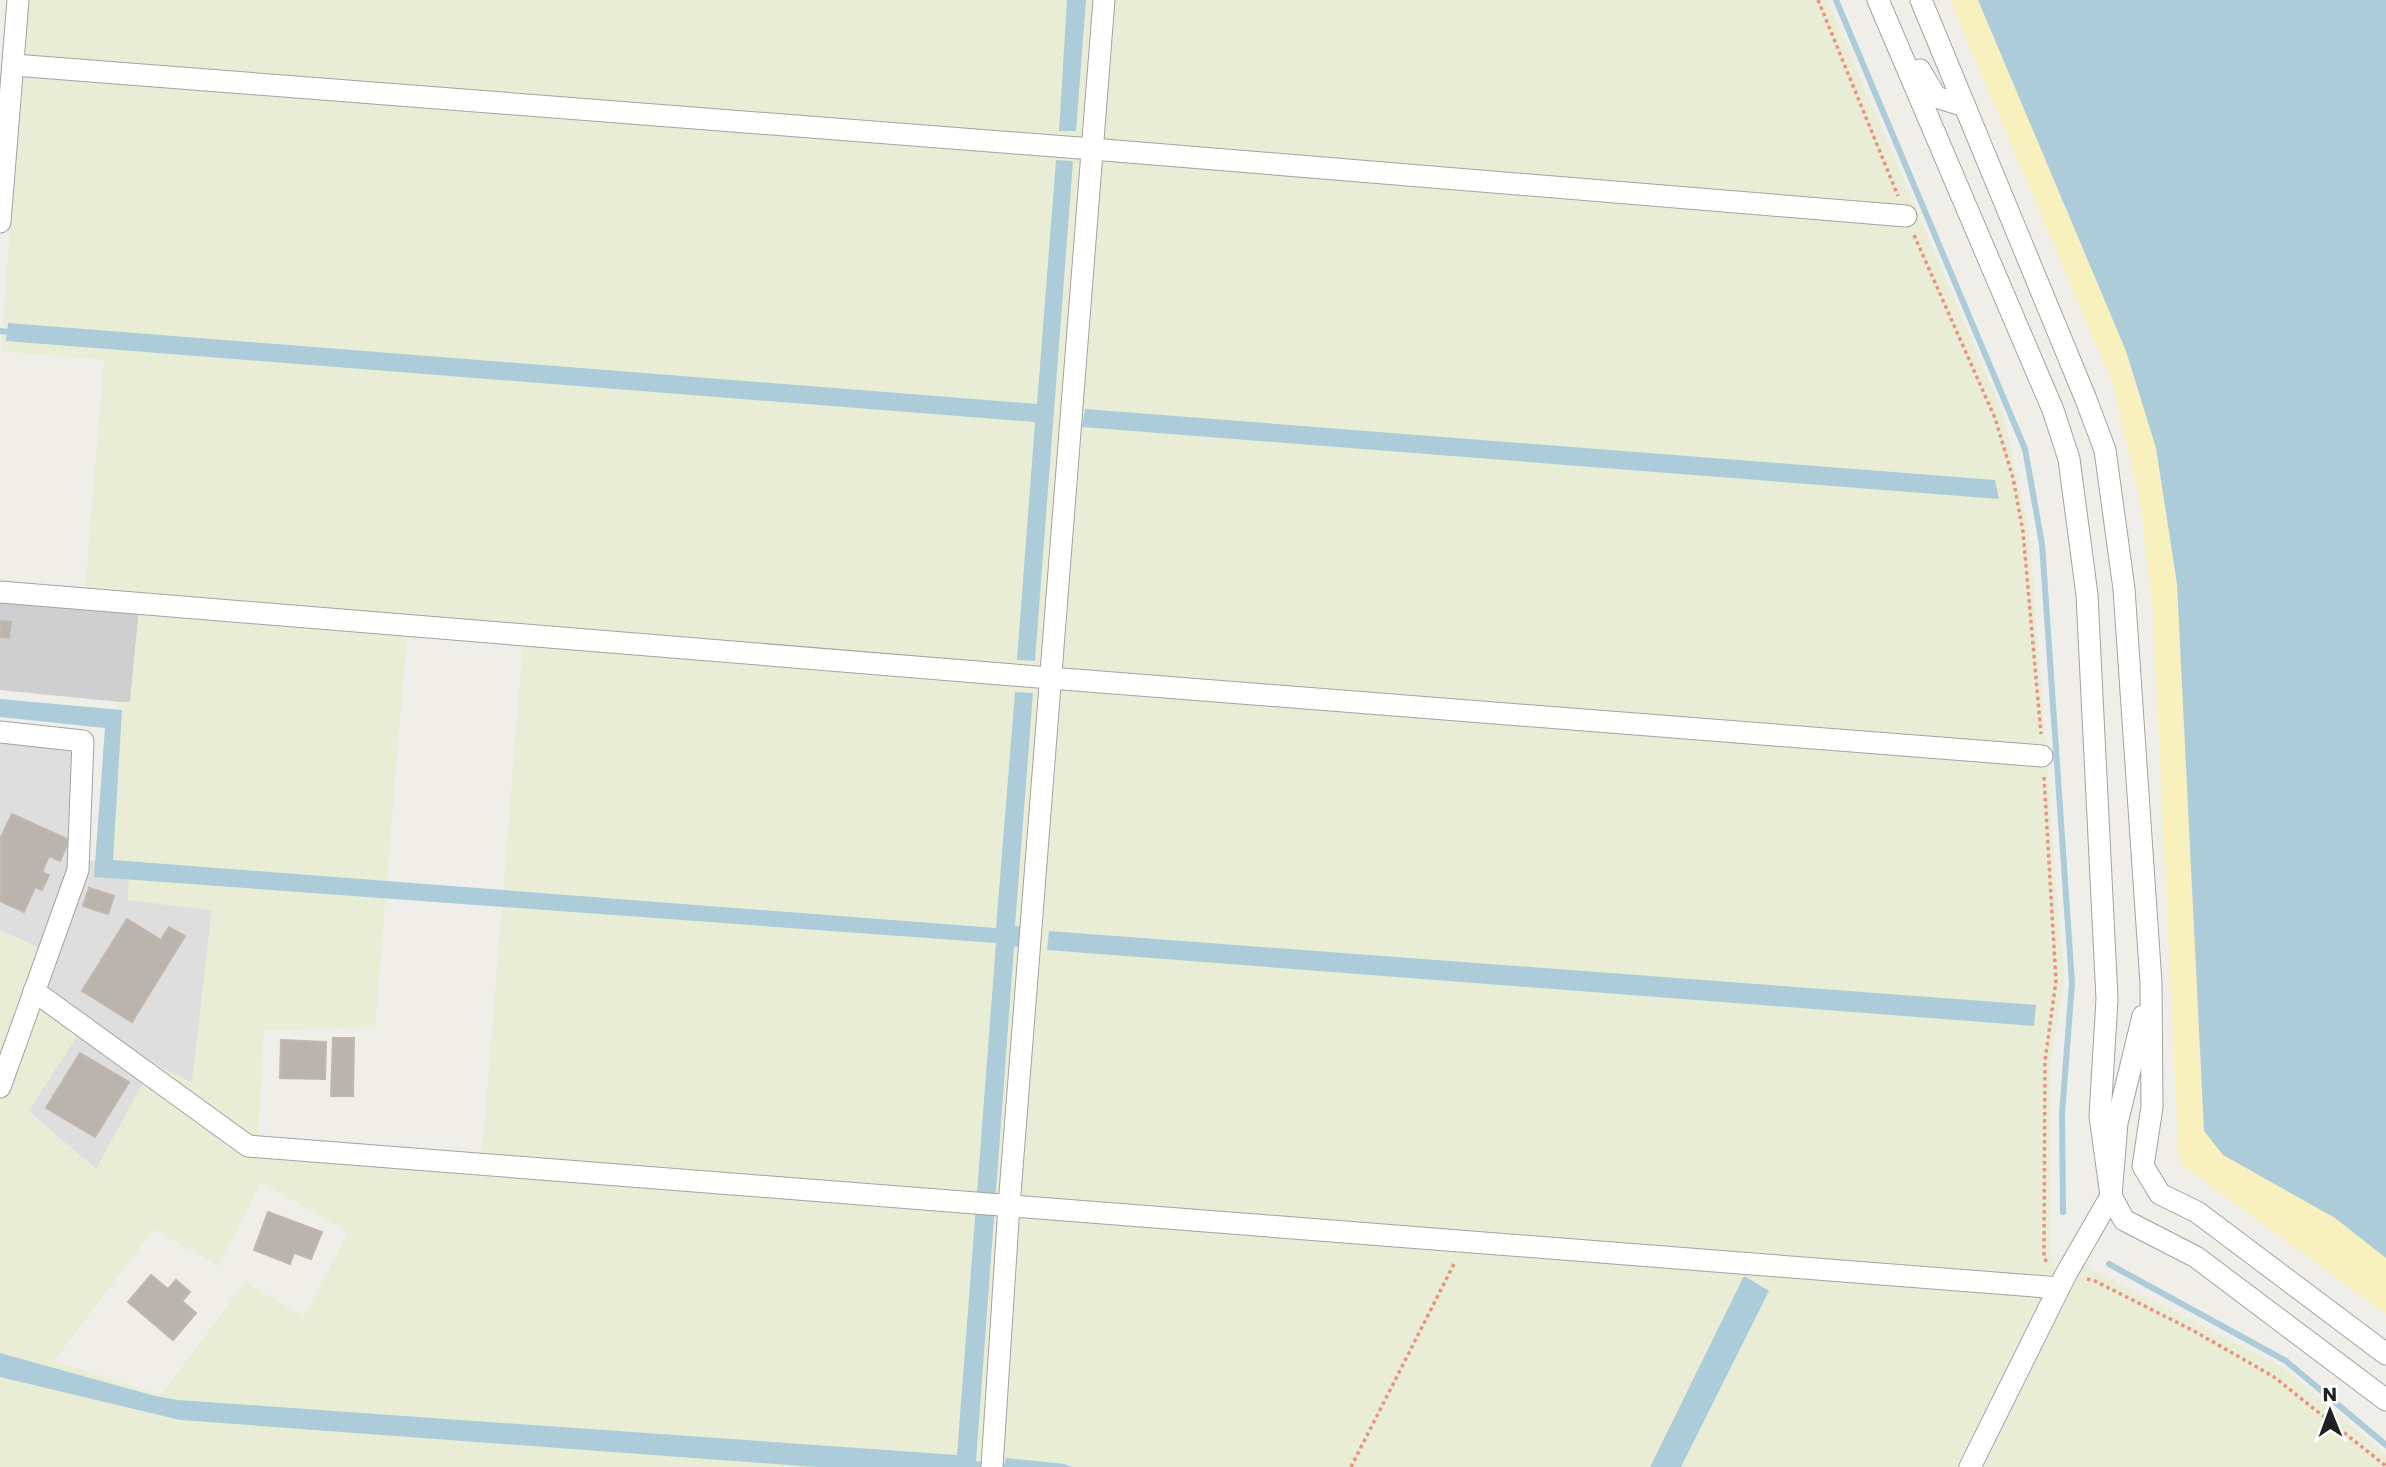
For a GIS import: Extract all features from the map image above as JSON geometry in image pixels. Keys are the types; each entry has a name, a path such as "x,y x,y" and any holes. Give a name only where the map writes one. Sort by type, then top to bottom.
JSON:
{"street":[{"path":"0,222 18,0"},
{"path":"992,1464 1009,1206 1104,0"},
{"path":"1921,0 2105,450 2124,589 2151,983 2152,1107 2143,1166 2160,1194 2197,1212 2386,1354"},
{"path":"1879,1 1936,97 1965,106"},
{"path":"1879,1 2053,410 2069,459 2087,595 2107,999 2100,1116 2111,1196 2124,1220 2196,1257 2386,1400"},
{"path":"14,65 1906,216"},
{"path":"0,592 2042,756"},
{"path":"0,732 83,741 78,870 34,991 7,1046 0,1087"},
{"path":"1970,1467 2063,1281 2111,1196 2117,1123 2151,983"},
{"path":"34,991 248,1146 1466,1242 2063,1281"}],"path":[{"path":"1818,0 1906,216"},
{"path":"1351,1467 1466,1242"},
{"path":"2063,1281 2095,1281 2194,1331 2274,1377 2386,1466"}],"shaded area":[{"path":"0,597 139,610 130,703 0,690"},
{"path":"0,725 91,735 85,859 129,868 129,900 212,910 192,1083 154,1064 96,1169 28,1111 27,997 39,948 0,930"}],"green space":[{"path":"27,0 1827,0 2003,414 2029,531 2064,983 2050,1067 2050,1257 2058,1273 2086,1266 2283,1368 2386,1455 2386,1467 0,1467 0,930 39,948 27,997 77,1036 28,1112 96,1169 154,1063 192,1083 212,910 128,900 129,868 109,864 118,702 130,702 139,611 85,592 104,360 1,351","holes":["407,633 523,642 482,1155 258,1136 264,1030 375,1027","261,1182 348,1232 304,1317 245,1282 161,1395 54,1361 154,1229 218,1266"]}],"sand":[{"path":"1950,0 1978,0 2126,351 2156,448 2177,584 2223,1155 2335,1218 2386,1258 2386,1314 2179,1163 2153,614 2140,500 2113,385"}],"water":[{"path":"1067,0 1086,0 1076,131 1059,131"},
{"path":"1978,0 2386,0 2386,1258 2335,1218 2223,1155 2204,1131 2177,584 2156,448 2126,351"},
{"path":"1056,160 1073,161 1035,661 1017,660 1035,422 6,341 8,323 1037,404"},
{"path":"1085,409 1995,480 1999,499 1082,427"},
{"path":"1015,692 1033,693 1015,926 1020,926 1019,946 1014,947 976,1461 1004,1465 1006,1458 1072,1467 816,1467 180,1420 0,1377 0,1353 178,1400 957,1455 996,943 94,877 105,728 0,717 0,699 122,710 113,860 996,928"},
{"path":"1049,931 2036,1005 2034,1026 1047,950"},
{"path":"1744,1276 1769,1291 1681,1467 1650,1467"}],"building":[{"path":"0,621 11,622 9,638 0,637"},
{"path":"12,814 69,840 60,861 49,856 42,872 49,875 42,890 35,887 24,912 0,901 0,839"},
{"path":"89,888 114,896 108,914 83,906"},
{"path":"127,919 161,940 169,927 185,936 132,1022 82,991"},
{"path":"333,1038 354,1038 353,1096 331,1096"},
{"path":"281,1040 326,1042 325,1079 280,1078"},
{"path":"80,1053 129,1082 95,1137 46,1108"},
{"path":"268,1212 322,1232 311,1259 294,1253 290,1264 254,1250"},
{"path":"151,1275 168,1289 176,1280 190,1292 182,1301 196,1313 173,1340 128,1302"}],"waterway":[{"path":"1836,0 2025,449 2042,544 2072,983 2062,1114 2063,1212"},
{"path":"0,331 16,333"},
{"path":"2109,1264 2286,1361 2386,1445"}]}
